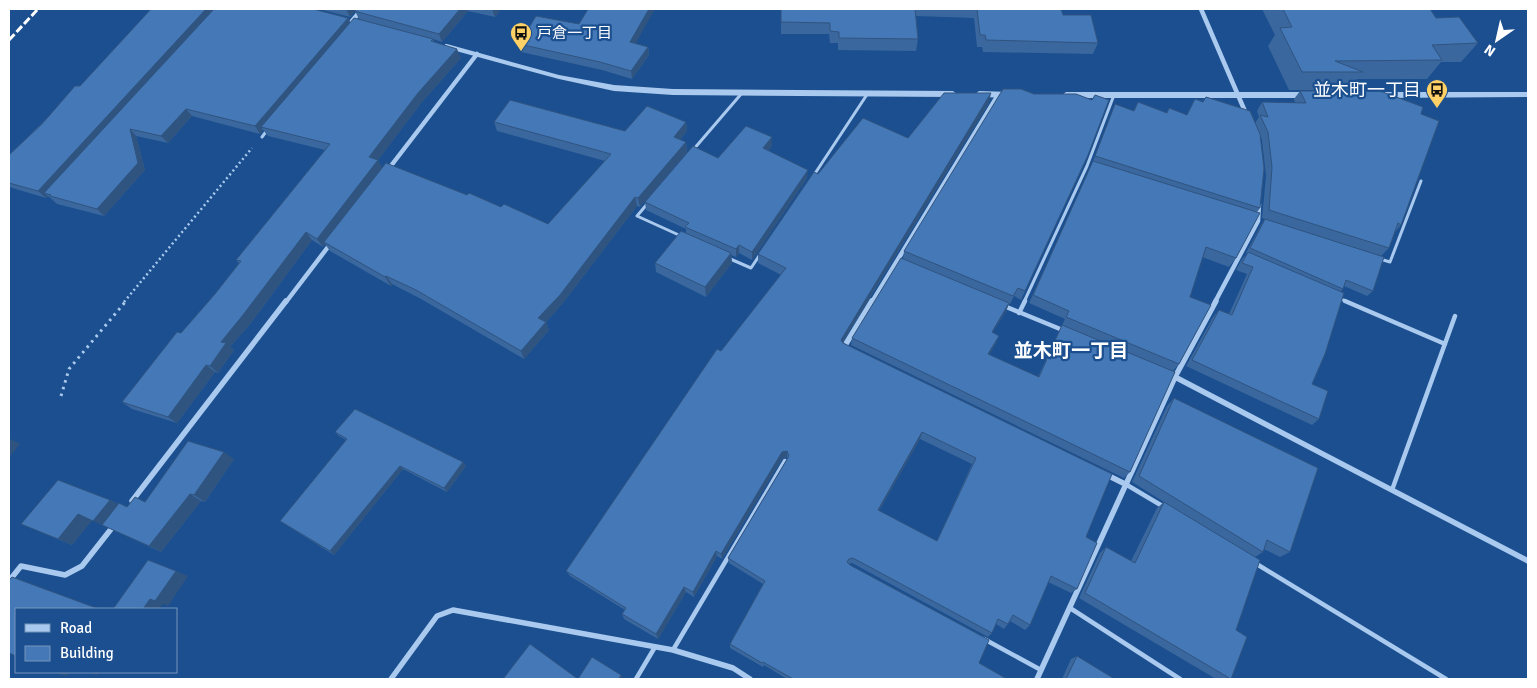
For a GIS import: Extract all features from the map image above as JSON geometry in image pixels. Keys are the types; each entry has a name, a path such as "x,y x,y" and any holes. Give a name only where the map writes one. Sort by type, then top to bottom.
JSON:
{"street":[{"path":"343,18 355,21 362,9"},
{"path":"1201,9 1251,125"},
{"path":"440,44 559,77 614,88 673,92 958,94"},
{"path":"380,180 477,54"},
{"path":"968,94 1017,95"},
{"path":"853,352 844,347 998,95"},
{"path":"1056,95 1315,95"},
{"path":"1373,95 1528,95"},
{"path":"1037,679 1175,377 1258,221 1260,194"},
{"path":"131,503 337,235"},
{"path":"1175,377 1528,561"},
{"path":"1101,472 1127,485"},
{"path":"9,582 21,566 65,575 82,566 119,519"},
{"path":"391,679 437,616 454,610 656,646 733,668 750,679"}],"lane":[{"path":"692,151 742,93"},
{"path":"810,181 868,93"},
{"path":"1019,313 1087,166 1114,96"},
{"path":"262,137 275,121"},
{"path":"1087,166 1097,169"},
{"path":"1371,256 1390,262 1421,181"},
{"path":"649,202 636,216 689,240"},
{"path":"1248,218 1267,224"},
{"path":"724,256 751,268 761,252"},
{"path":"1241,254 1250,258"},
{"path":"896,261 905,265"},
{"path":"1330,294 1445,344"},
{"path":"1002,306 1074,335"},
{"path":"1392,490 1455,316"},
{"path":"1166,373 1175,377"},
{"path":"673,650 785,460"},
{"path":"1127,485 1169,510"},
{"path":"1253,562 1446,679"},
{"path":"1070,608 1180,679"},
{"path":"980,637 1041,670"},
{"path":"636,679 656,646"}],"path":[{"path":"61,396 69,369 262,137"}],"building":[{"path":"151,9 206,9 38,191 9,183 9,155 42,124 75,86 80,86"},
{"path":"214,9 313,9 348,18 255,126 186,109 161,136 130,129 138,163 97,209 44,193"},
{"path":"357,9 460,9 439,34 355,11"},
{"path":"588,9 649,9 630,42 648,47 631,71 519,44 536,16 579,24"},
{"path":"781,9 915,9 918,39 839,38 839,32 830,31 830,23 781,22"},
{"path":"977,9 1061,9 1063,15 1091,15 1098,43 986,40 985,35 980,35"},
{"path":"1283,9 1430,9 1436,18 1459,17 1478,43 1432,45 1442,60 1335,61 1363,72 1302,72 1280,28 1292,27"},
{"path":"354,18 433,39 431,41 457,49 418,93 369,157 378,160 317,239 306,232 221,342 226,343 210,366 206,365 168,417 122,402 177,332 181,333 215,294 241,261 236,260 330,144 261,127"},
{"path":"1003,89 1021,89 1034,94 1076,94 1092,100 1095,95 1109,100 1088,155 1025,291 1018,288 1013,296 904,251"},
{"path":"1300,91 1380,91 1423,107 1421,114 1439,121 1401,225 1398,223 1389,248 1269,210 1272,167 1268,132 1260,115 1268,117 1262,102 1306,103"},
{"path":"944,93 991,93 841,340 843,343 1112,474 1086,537 1097,543 1077,589 1051,576 1030,625 1013,615 1008,624 998,619 992,633 853,558 849,559 847,562 850,565 989,640 979,663 1007,679 793,679 730,644 765,581 728,558 789,456 787,451 782,452 721,554 716,551 693,592 684,587 656,634 622,614 626,608 566,571 717,349 721,351 786,268 758,254 814,172 818,174 863,118 908,138","holes":["922,432 976,458 937,541 878,510"]},
{"path":"1206,97 1250,111 1260,134 1264,168 1260,208 1095,156 1115,104 1134,111 1138,102 1167,113 1169,108 1187,115 1195,99 1203,102"},
{"path":"510,100 625,131 647,106 686,122 674,137 686,142 638,198 635,197 560,295 538,318 546,322 521,351 416,290 385,277 324,242 386,163 467,195 469,193 501,207 504,204 548,224 611,154 494,122"},
{"path":"746,126 772,137 763,148 808,170 752,252 739,245 736,249 685,227 689,223 645,202 693,146 718,158"},
{"path":"1093,161 1260,213 1236,258 1206,247 1190,297 1211,305 1179,364 1066,317 1069,311 1033,295"},
{"path":"1265,219 1384,257 1373,291 1346,280 1343,289 1250,248"},
{"path":"681,231 731,253 705,287 655,263"},
{"path":"1248,252 1344,293 1325,354 1312,384 1328,391 1319,419 1192,360 1219,310 1232,315 1253,267 1242,263"},
{"path":"901,258 1009,303 992,332 999,336 988,354 1039,377 1062,325 1175,372 1130,472 852,338"},
{"path":"1174,398 1318,468 1290,552 1267,540 1263,552 1139,476"},
{"path":"355,409 463,462 444,488 400,466 330,551 280,521 347,439 335,432"},
{"path":"188,441 224,452 194,495 190,494 149,546 102,525 119,503 127,507 135,497 145,502"},
{"path":"58,480 110,500 93,521 78,514 58,539 21,524"},
{"path":"1164,502 1260,560 1236,630 1247,637 1231,679 1085,593 1106,547 1135,563"},
{"path":"148,560 176,571 155,601 150,599 144,608 114,608"},
{"path":"12,577 96,608 15,608 15,656 9,653 9,580"},
{"path":"530,644 578,679 503,679"},
{"path":"1077,656 1113,678 1113,679 1066,679"},
{"path":"592,657 621,675 619,679 578,679"}],"railway":[{"path":"9,40 38,9"}],"place":[{"name":"戸倉一丁目","path":"521,52"},
{"name":"並木町一丁目","path":"1437,109"}],"district":[{"name":"並木町一丁目","path":"1071,351"}]}
